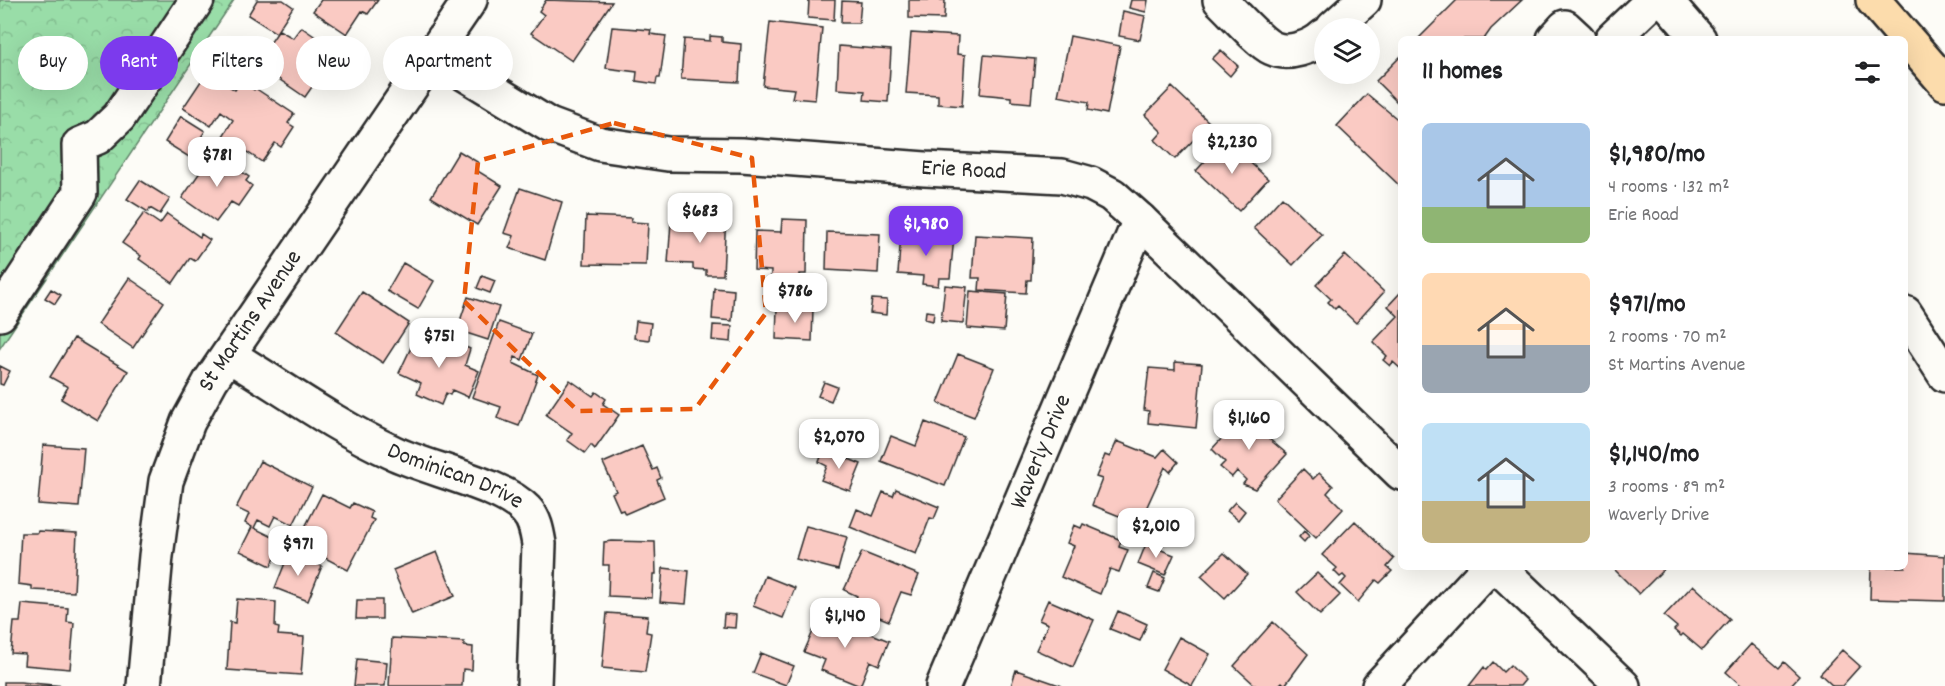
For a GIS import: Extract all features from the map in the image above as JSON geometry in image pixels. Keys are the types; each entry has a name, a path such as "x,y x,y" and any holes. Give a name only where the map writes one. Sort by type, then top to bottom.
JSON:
{"highway":[{"path":"1873,0 1904,36"},
{"path":"1908,40 1945,83"}],"street":[{"path":"0,314 80,193 79,146 98,137 119,117 197,0"},
{"name":"St Martins Avenue","path":"446,36 470,0"},
{"path":"1220,0 1272,48 1290,51 1314,45"},
{"path":"1344,18 1364,0"},
{"path":"1615,36 1653,0"},
{"path":"1665,0 1696,36"},
{"path":"1557,36 1565,27 1575,36"},
{"name":"St Martins Avenue","path":"144,686 156,556 166,481 188,422 211,380 230,356 410,90"},
{"name":"Erie Road","path":"492,90 549,125 600,144 668,154 742,155 925,169 1062,176 1091,184 1112,195 1140,220 1398,470"},
{"name":"Waverly Drive","path":"943,686 1140,220"},
{"path":"1909,327 1945,375"},
{"name":"Dominican Drive","path":"230,356 351,432 393,453 509,497 527,510 535,526 539,544 534,686"},
{"path":"1379,686 1486,570"},
{"path":"1501,570 1623,686"}],"highlighted area":[{"path":"614,123 752,158 766,313 695,409 578,411 464,301 478,161"}],"green space":[{"path":"0,0 234,0 210,36 190,36 190,65 178,83 178,36 100,36 100,90 173,90 0,348"}],"building":[{"path":"257,0 283,0 293,7 276,33 248,15"},
{"path":"321,0 378,0 368,14 362,11 347,34 313,11"},
{"path":"546,0 612,2 572,61 531,33 544,15 539,11"},
{"path":"809,0 835,0 834,20 808,18"},
{"path":"909,0 945,0 944,19 909,18"},
{"path":"1131,0 1148,0 1146,12 1129,8"},
{"path":"1457,0 1522,0 1486,36 1421,36"},
{"path":"842,1 861,2 859,23 841,23"},
{"path":"1123,11 1145,16 1140,40 1119,36"},
{"path":"770,22 822,28 815,100 792,98 794,89 763,86"},
{"path":"301,27 314,36 296,36 296,90 310,90 305,97 284,83 284,36 275,36 279,30 293,38"},
{"path":"612,27 651,30 650,34 666,36 660,78 657,78 656,84 636,81 637,72 606,68"},
{"path":"911,33 958,36 957,54 965,55 962,106 938,104 938,95 906,93"},
{"path":"710,36 722,37 722,42 741,44 739,82 681,79 684,39 710,41"},
{"path":"1070,36 1120,46 1107,114 1088,110 1089,102 1058,96"},
{"path":"839,46 891,50 888,102 864,100 865,91 837,89"},
{"path":"1221,50 1238,66 1230,76 1212,59"},
{"path":"984,55 1035,59 1031,103 1011,101 1011,97 980,94"},
{"path":"1398,59 1398,103 1379,84 1380,77"},
{"path":"1172,87 1210,123 1175,159 1155,140 1162,132 1145,115"},
{"path":"195,90 258,90 294,114 288,123 294,127 281,147 275,143 262,162 223,136 233,120 221,111 211,126 183,108"},
{"path":"1367,94 1398,120 1398,184 1337,126"},
{"path":"181,116 205,131 189,157 165,142"},
{"path":"1225,139 1268,179 1239,211 1196,171"},
{"path":"459,151 479,163 476,170 502,186 477,225 431,197"},
{"path":"214,152 249,177 246,181 252,186 238,206 231,202 216,222 182,198"},
{"path":"140,180 170,199 160,214 150,208 148,212 127,199"},
{"path":"520,188 562,202 545,260 509,248 514,236 504,233"},
{"path":"1282,197 1322,235 1293,265 1254,228"},
{"path":"144,213 160,224 167,214 200,237 201,234 210,240 195,261 190,258 173,283 139,259 141,256 122,243"},
{"path":"703,214 726,215 723,275 706,275 706,270 693,269 693,264 668,263 671,222 702,223"},
{"path":"586,216 632,218 631,222 648,223 646,265 584,264"},
{"path":"782,219 807,220 806,274 800,274 800,288 770,287 771,271 754,270 755,231 781,232"},
{"path":"827,232 880,234 878,273 826,270"},
{"path":"901,233 954,237 950,278 939,278 938,286 922,284 923,276 898,274"},
{"path":"975,235 1033,238 1031,280 1027,280 1026,293 979,290 980,278 972,278"},
{"path":"1345,255 1384,292 1356,323 1338,306 1335,309 1328,302 1331,299 1316,285"},
{"path":"403,263 434,281 418,309 387,291"},
{"path":"482,276 495,281 490,293 477,288"},
{"path":"129,278 164,302 133,348 98,324"},
{"path":"945,285 967,287 963,323 941,321"},
{"path":"714,288 734,290 732,321 712,319"},
{"path":"51,289 61,295 55,304 45,298"},
{"path":"970,291 1007,294 1004,331 967,328"},
{"path":"362,292 409,323 383,363 336,332"},
{"path":"1398,295 1398,316 1388,306"},
{"path":"468,297 499,307 488,340 457,330"},
{"path":"872,299 887,300 886,315 870,313"},
{"path":"777,307 813,308 812,341 776,339"},
{"path":"926,311 934,312 933,321 925,319"},
{"path":"1398,316 1398,366 1393,362 1390,366 1383,360 1387,356 1373,342"},
{"path":"636,321 651,323 649,340 634,338"},
{"path":"499,322 532,334 522,360 515,357 513,363 538,375 519,426 497,418 501,407 472,397"},
{"path":"713,325 732,326 731,342 712,340"},
{"path":"417,335 440,346 442,343 453,348 455,342 470,349 465,365 479,371 468,397 452,390 450,395 446,393 441,405 417,394 421,383 399,373"},
{"path":"74,338 128,371 98,421 61,399 68,387 50,377"},
{"path":"958,354 994,368 974,417 938,403"},
{"path":"1175,362 1202,364 1196,428 1148,423 1149,411 1144,410 1149,368 1175,370"},
{"path":"0,366 10,371 3,385 0,384"},
{"path":"570,380 593,396 596,392 606,399 603,404 619,415 595,449 591,445 585,453 567,440 572,433 546,415"},
{"path":"824,382 837,387 831,401 818,396"},
{"path":"1252,412 1273,432 1268,438 1287,454 1255,489 1243,484 1246,480 1237,471 1232,477 1220,467 1225,462 1212,449 1244,414 1247,417"},
{"path":"925,422 964,437 945,486 881,461 891,436 916,446"},
{"path":"1117,441 1157,457 1164,449 1178,462 1170,472 1165,467 1139,524 1092,505 1102,479 1096,477 1105,455 1110,457"},
{"path":"43,445 84,448 79,507 38,504"},
{"path":"642,446 653,470 657,468 661,478 657,480 664,497 625,514 623,510 620,511 612,493 616,491 603,463"},
{"path":"824,449 861,464 850,491 821,480 827,466 819,462"},
{"path":"260,461 312,487 293,525 275,516 270,526 258,520 254,528 283,542 271,566 240,551 252,527 245,523 249,514 236,508"},
{"path":"1303,469 1313,479 1319,473 1333,486 1327,493 1343,509 1316,538 1275,499"},
{"path":"896,489 939,507 934,519 930,518 916,554 850,527 857,509 873,516 883,492 893,496"},
{"path":"322,494 350,508 353,503 372,512 370,518 374,520 348,570 308,549 314,536 303,531"},
{"path":"1235,502 1245,511 1238,520 1227,511"},
{"path":"1355,521 1394,559 1387,567 1392,571 1380,583 1376,580 1358,602 1340,585 1346,578 1343,575 1340,577 1334,571 1337,568 1322,555"},
{"path":"1083,524 1121,540 1119,547 1128,550 1119,572 1110,569 1100,594 1061,577 1074,546 1067,543 1074,525 1081,528"},
{"path":"806,526 847,537 838,570 796,559"},
{"path":"38,531 77,533 74,592 32,590 32,586 18,584 21,533 37,533"},
{"path":"1304,531 1309,536 1304,542 1299,537"},
{"path":"604,542 655,542 656,574 653,574 652,598 608,596 609,565 603,565"},
{"path":"1146,544 1174,555 1165,575 1138,564"},
{"path":"437,552 455,596 412,614 393,570"},
{"path":"862,552 919,575 911,595 901,592 889,621 853,606 857,596 844,590"},
{"path":"289,553 322,566 308,601 275,588"},
{"path":"1224,553 1247,574 1225,598 1201,576"},
{"path":"1908,553 1945,556 1945,601 1870,599 1871,570 1908,570"},
{"path":"663,568 689,571 686,604 660,602"},
{"path":"1615,570 1663,570 1639,594"},
{"path":"1154,573 1165,578 1159,592 1148,588"},
{"path":"1317,573 1340,595 1320,615 1297,592"},
{"path":"765,576 795,588 783,618 753,606"},
{"path":"1693,585 1730,619 1702,650 1683,634 1681,636 1674,630 1677,627 1664,616"},
{"path":"237,599 276,602 275,627 279,628 278,635 304,637 301,675 227,670 230,622 235,623"},
{"path":"357,600 382,600 382,619 356,619"},
{"path":"1048,600 1094,620 1073,667 1036,650 1048,624 1039,620"},
{"path":"22,604 68,608 67,622 74,623 70,669 24,665 25,654 11,653 14,622 20,622"},
{"path":"1118,611 1147,624 1140,641 1110,629"},
{"path":"607,613 648,616 646,632 651,633 645,672 602,668"},
{"path":"821,613 889,641 879,665 870,661 860,686 821,670 825,660 804,652"},
{"path":"724,614 736,615 735,628 723,627"},
{"path":"1273,622 1308,654 1285,685 1282,682 1278,686 1256,686 1234,666"},
{"path":"1179,637 1210,654 1192,686 1162,669"},
{"path":"392,638 464,642 464,646 473,647 472,670 463,669 462,686 389,686"},
{"path":"1751,644 1779,668 1784,662 1799,676 1790,686 1742,686 1726,672"},
{"path":"1842,650 1860,666 1842,686 1833,686 1820,674"},
{"path":"761,653 794,666 786,685 753,673"},
{"path":"357,659 387,662 385,686 354,686"},
{"path":"1493,662 1503,672 1510,665 1525,680 1520,686 1469,686 1484,667 1486,670"},
{"path":"1016,670 1062,686 1011,686"},
{"path":"4,682 20,682 65,686 4,686"}]}
